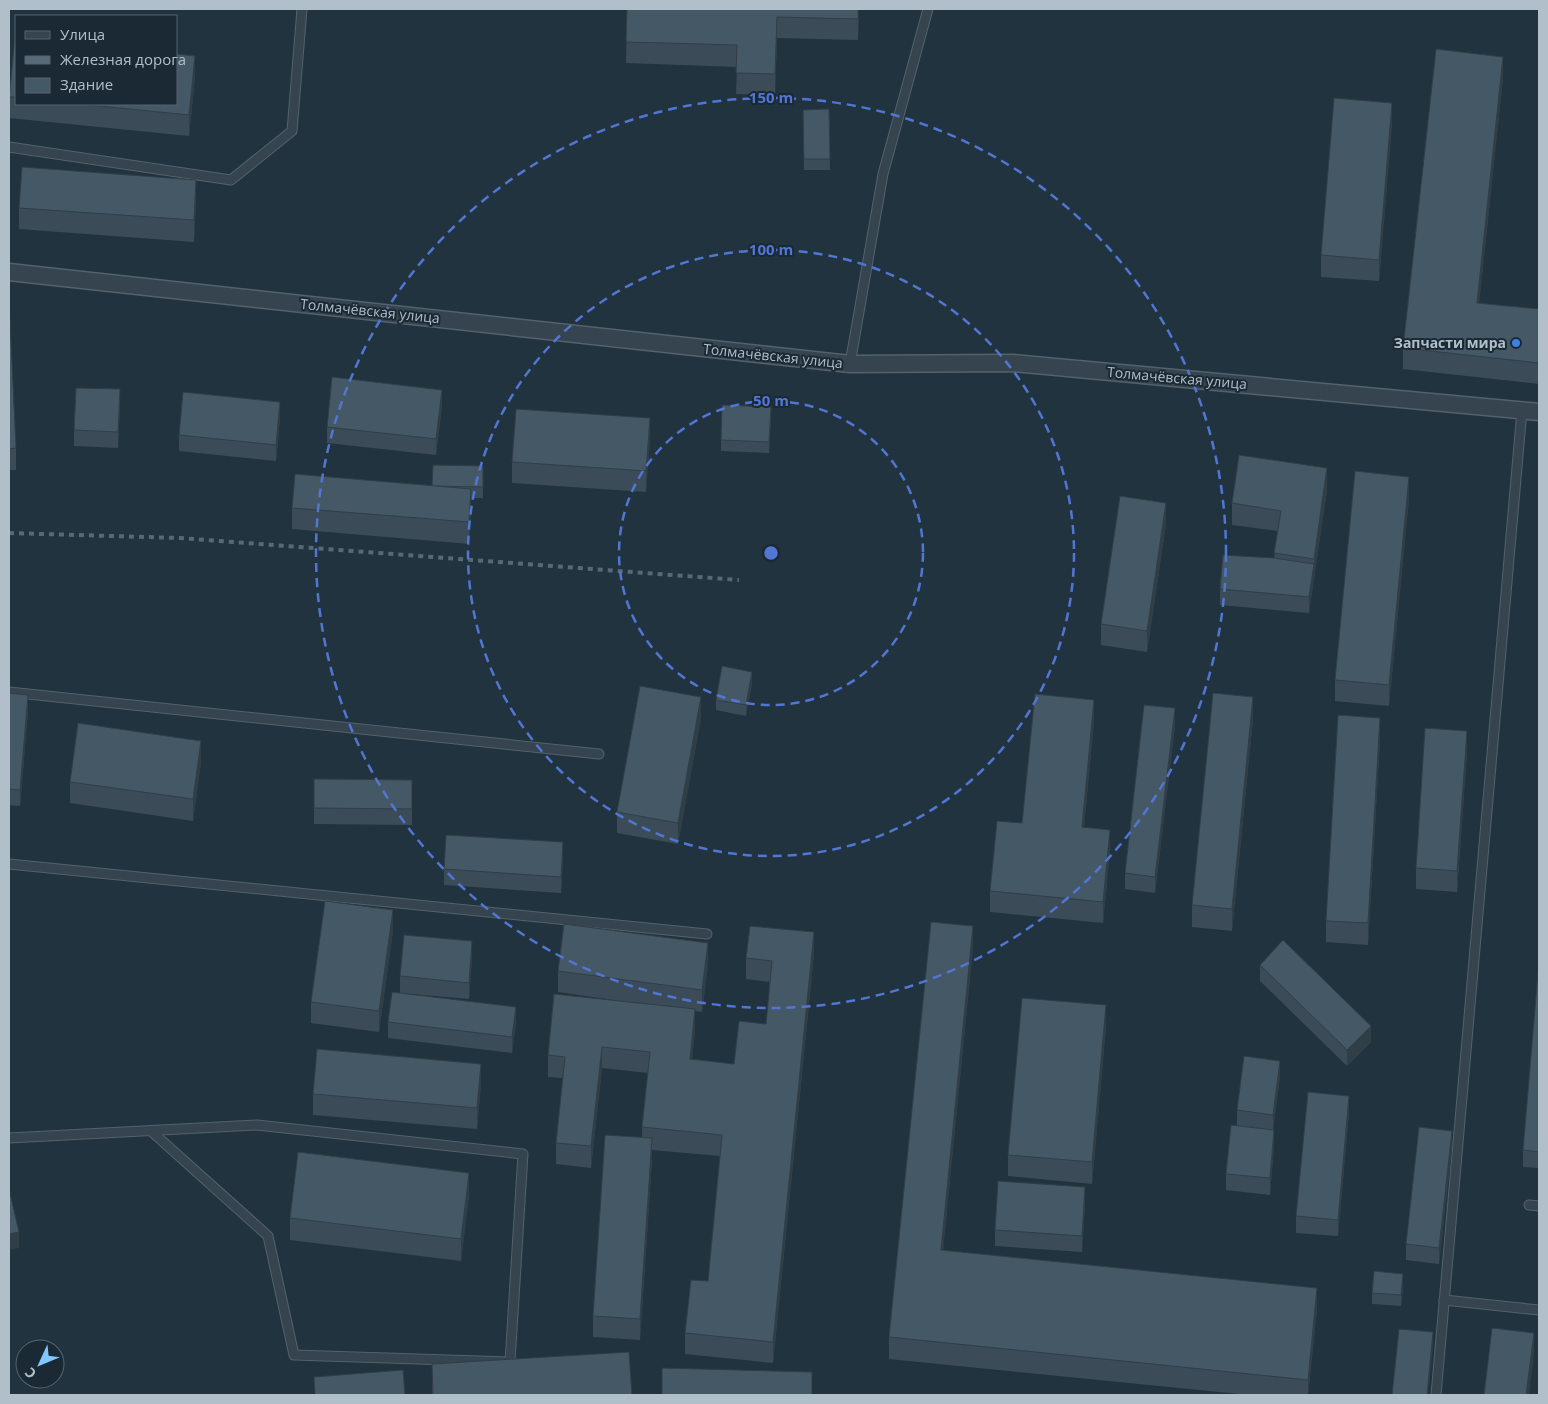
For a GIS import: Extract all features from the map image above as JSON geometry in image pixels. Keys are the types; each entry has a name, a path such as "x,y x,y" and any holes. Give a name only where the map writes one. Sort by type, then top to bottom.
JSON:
{"street":[{"name":"Толмачёвская улица","path":"9,272 850,364 1013,363 1539,412"}],"lane":[{"path":"9,147 231,180 292,131 302,9"},
{"path":"850,364 883,174 928,9"},
{"path":"1436,1395 1522,410"},
{"path":"9,692 598,754"},
{"path":"9,864 707,934"},
{"path":"9,1138 257,1125 523,1154 510,1362 294,1355 268,1236 151,1131"},
{"path":"1530,1205 1539,1206"},
{"path":"1444,1300 1539,1310"}],"building":[{"path":"627,9 858,9 858,19 777,17 775,74 736,73 737,45 626,42"},
{"path":"15,38 15,97 9,97"},
{"path":"1436,49 1503,57 1477,303 1539,309 1539,363 1403,348"},
{"path":"178,54 195,56 189,115 89,105 178,105"},
{"path":"1334,98 1392,103 1379,260 1321,255"},
{"path":"829,109 830,159 804,159 803,110"},
{"path":"22,167 196,180 194,220 19,208"},
{"path":"9,319 16,448 9,449"},
{"path":"332,377 442,390 436,439 327,427"},
{"path":"76,388 120,389 118,432 74,430"},
{"path":"183,392 280,402 276,445 179,435"},
{"path":"722,405 771,407 769,442 721,440"},
{"path":"516,409 650,418 646,471 512,462"},
{"path":"1239,455 1327,468 1314,559 1274,553 1281,511 1232,503"},
{"path":"433,465 483,466 483,487 432,486"},
{"path":"1355,471 1409,477 1389,685 1335,680"},
{"path":"295,474 471,489 469,522 292,508"},
{"path":"1120,496 1166,503 1147,631 1101,624"},
{"path":"1223,555 1274,558 1314,564 1309,597 1220,589"},
{"path":"722,666 752,672 746,705 716,700"},
{"path":"640,686 701,697 678,823 617,812"},
{"path":"9,693 28,695 20,790 9,789"},
{"path":"1213,693 1253,697 1232,909 1192,905"},
{"path":"1035,694 1094,700 1082,827 1110,830 1103,902 990,891 997,821 1022,823"},
{"path":"1144,705 1175,708 1155,877 1125,873"},
{"path":"1338,715 1380,718 1368,923 1326,921"},
{"path":"78,723 201,741 193,799 70,782"},
{"path":"1425,728 1467,731 1457,871 1416,868"},
{"path":"314,779 412,780 412,809 314,808"},
{"path":"446,835 563,842 561,877 444,869"},
{"path":"325,901 393,910 379,1011 311,1002"},
{"path":"931,922 973,926 941,1250 1317,1288 1308,1380 889,1337"},
{"path":"564,924 708,943 702,990 558,971"},
{"path":"750,926 814,932 773,1342 685,1333 691,1280 708,1281 722,1135 642,1127 650,1052 602,1047 591,1146 556,1143 565,1057 548,1055 554,994 695,1009 690,1059 734,1064 739,1021 766,1024 772,961 746,958"},
{"path":"404,935 472,941 469,983 400,976"},
{"path":"1283,940 1371,1026 1347,1050 1260,965"},
{"path":"1539,962 1539,1152 1523,1150"},
{"path":"392,992 516,1007 512,1037 388,1022"},
{"path":"1022,998 1106,1005 1092,1162 1008,1155"},
{"path":"317,1049 481,1064 477,1108 313,1094"},
{"path":"1244,1056 1280,1061 1273,1115 1237,1110"},
{"path":"1308,1092 1349,1096 1338,1220 1296,1216"},
{"path":"1231,1125 1274,1130 1270,1178 1226,1174"},
{"path":"1419,1127 1452,1131 1439,1248 1406,1244"},
{"path":"605,1135 652,1138 640,1319 593,1316"},
{"path":"298,1152 469,1173 461,1239 290,1218"},
{"path":"998,1181 1085,1187 1082,1236 995,1230"},
{"path":"9,1189 19,1232 9,1234"},
{"path":"1374,1271 1403,1274 1401,1295 1372,1293"},
{"path":"1492,1328 1534,1333 1526,1395 1484,1395"},
{"path":"1399,1329 1433,1332 1427,1395 1392,1395"},
{"path":"629,1352 632,1395 433,1395 432,1364"},
{"path":"662,1368 812,1372 812,1395 662,1395"},
{"path":"403,1370 405,1395 315,1395 314,1377"}],"railway":[{"path":"9,533 180,538 739,580"}],"place":[{"name":"Запчасти мира","path":"1516,343"}]}
